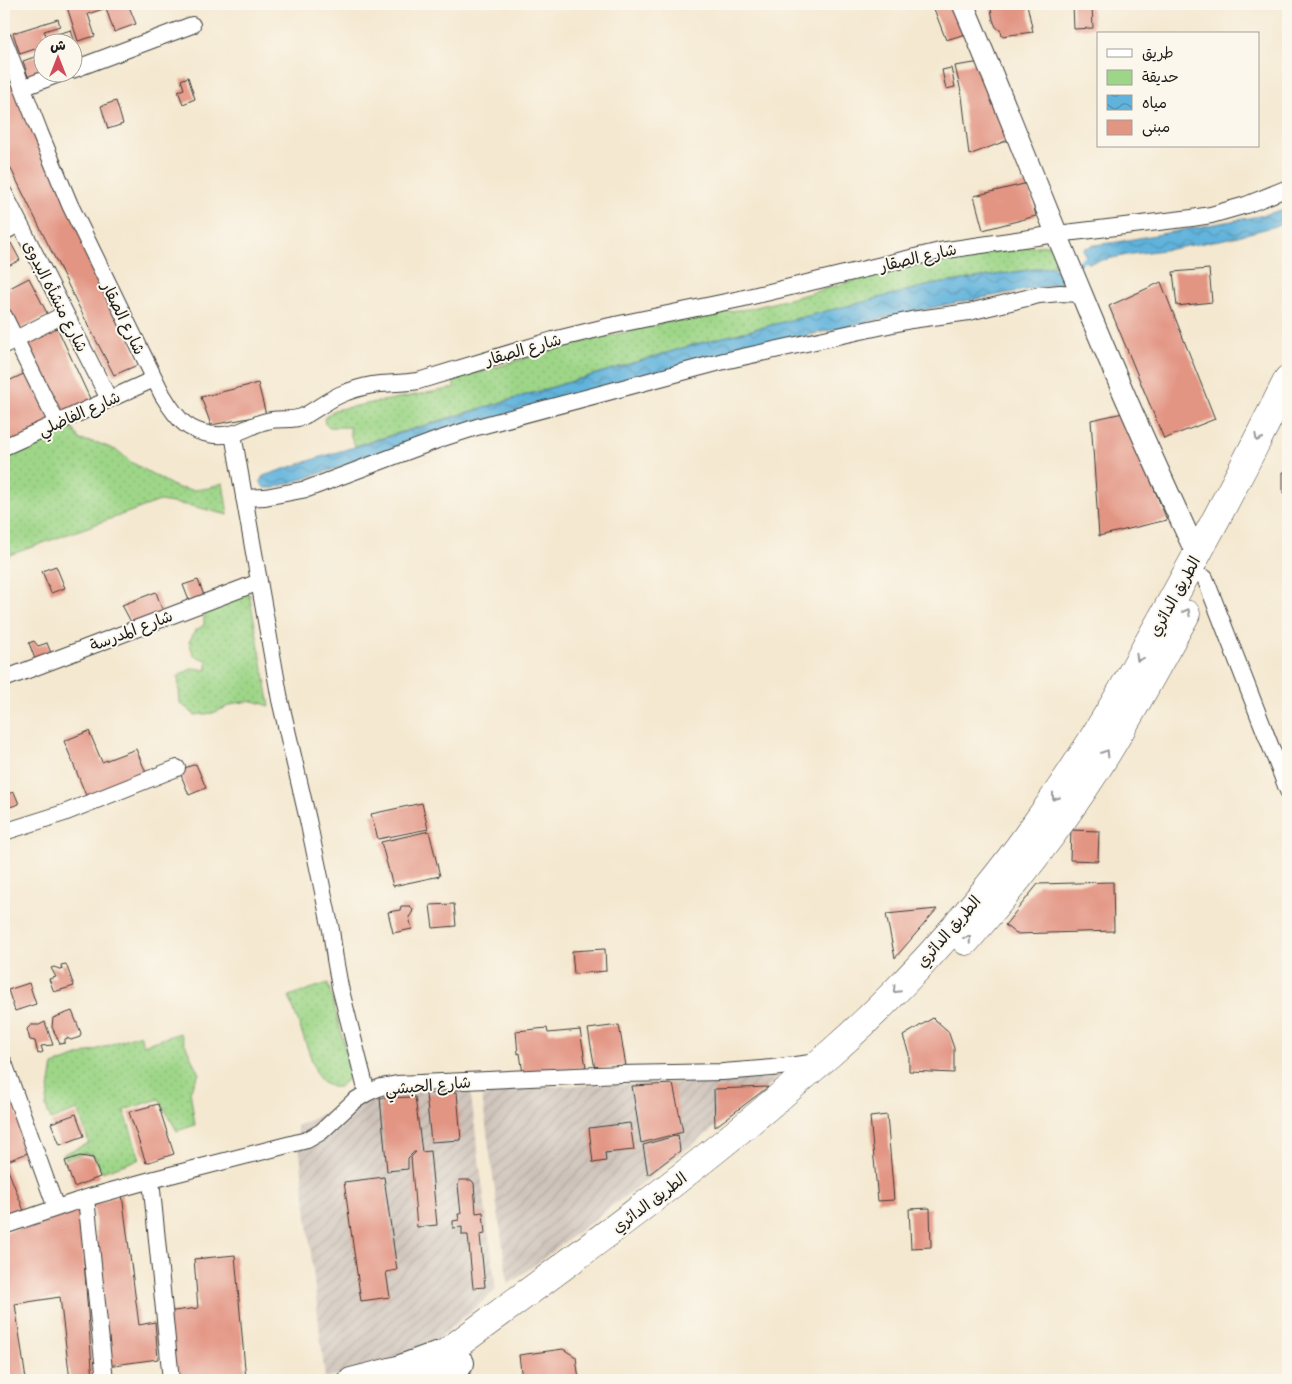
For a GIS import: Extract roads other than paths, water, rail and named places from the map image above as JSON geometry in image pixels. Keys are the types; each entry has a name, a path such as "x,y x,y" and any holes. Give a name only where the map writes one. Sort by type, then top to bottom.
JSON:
{"highway":[{"name":"الطريق الدائري","path":"454,1364 644,1228 711,1177 840,1070 950,960 1050,838 1094,773 1135,706 1288,379"},
{"name":"الطريق الدائري","path":"454,1364 743,1128 820,1062 888,1000 950,932 1008,861 1062,786 1201,567 1288,418"},
{"path":"409,1380 454,1364"},
{"path":"438,1380 454,1364"}],"main road":[{"path":"351,1380 398,1368 454,1364"}],"street":[{"path":"963,4 1079,289 1201,567 1288,791"},
{"path":"82,66 192,25"},
{"name":"شارع الصقار","path":"4,40 70,205 154,379 172,410 185,424 202,433 222,436 233,434 273,419 298,419 328,400 362,387 418,381 562,338 610,326 740,299 940,251 1059,238 1211,215 1246,206 1288,188"},
{"path":"22,88 38,82"},
{"name":"شارع منشأه البدوى","path":"4,193 109,399"},
{"path":"4,232 19,224"},
{"path":"244,498 265,497 307,488 477,427 724,361 911,320 970,312 1039,295 1079,289"},
{"path":"10,342 65,314"},
{"path":"4,316 10,342 57,423"},
{"name":"شارع الفاضلي","path":"4,447 154,379"},
{"path":"233,434 280,700 331,930 334,959 340,987 367,1093"},
{"name":"شارع المدرسة","path":"4,678 259,582"},
{"path":"4,832 64,813 177,768"},
{"name":"شارع الحبشي","path":"4,1226 86,1198 307,1140 321,1132 354,1101 381,1087 397,1084 620,1074 723,1072 820,1062"},
{"path":"4,1063 9,1096 56,1208"},
{"path":"151,1180 171,1380"},
{"path":"86,1198 105,1380"}],"water":[{"path":"1288,208 1288,223 1230,238 1088,263 1083,249 1094,245 1264,215"},
{"path":"1054,266 1064,283 954,303 782,341 529,407 274,488 264,488 260,481 263,476 321,457 696,344 930,285"}],"waterway":[{"path":"1074,265 1093,255"}]}
